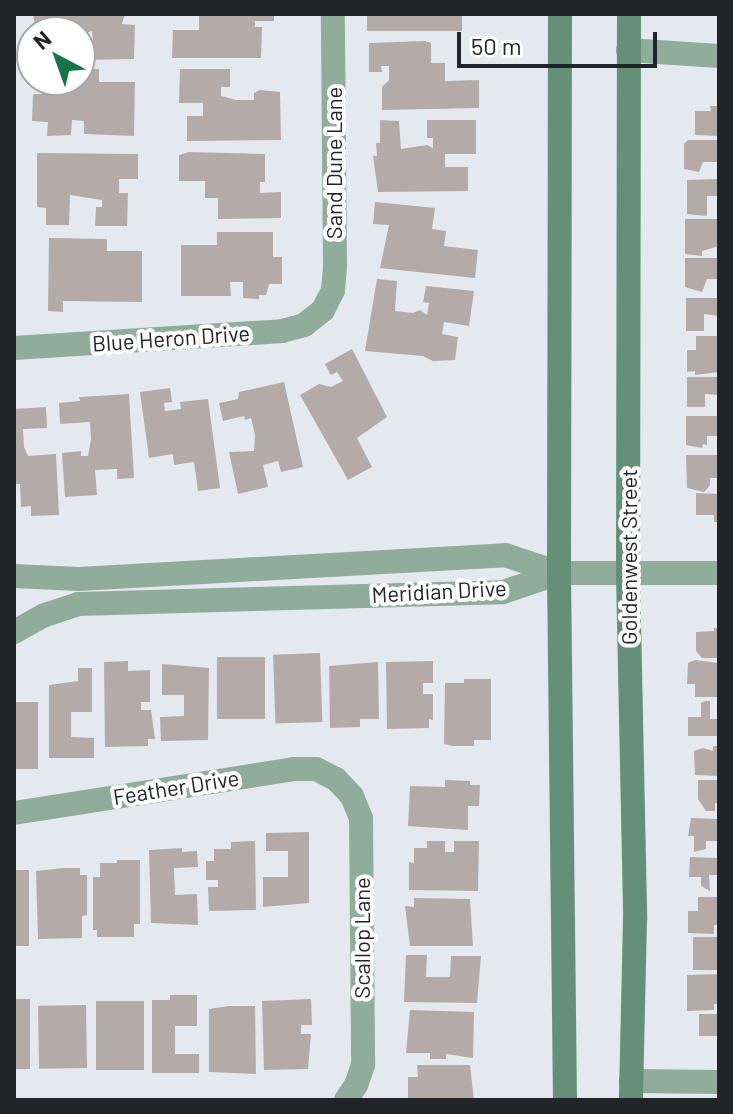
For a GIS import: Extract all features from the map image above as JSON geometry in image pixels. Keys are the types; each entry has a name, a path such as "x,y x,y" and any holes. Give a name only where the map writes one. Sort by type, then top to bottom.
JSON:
{"main road":[{"path":"560,14 559,573 565,1100"},
{"name":"Goldenwest Street","path":"629,14 628,574 635,919 631,1090"}],"street":[{"name":"Sand Dune Lane","path":"323,310 333,290 335,265 333,14"},
{"path":"628,50 719,56"},
{"name":"Blue Heron Drive","path":"14,348 282,331 304,325 323,310"},
{"name":"Meridian Drive","path":"14,576 79,579 505,555 559,573"},
{"path":"559,573 719,573"},
{"name":"Meridian Drive","path":"14,632 45,615 78,604 503,592 559,573"},
{"name":"Feather Drive","path":"14,813 294,769 316,769 336,779"},
{"name":"Scallop Lane","path":"336,779 352,796 361,818 363,1065 356,1085 346,1100"},
{"path":"631,1090 719,1082"}],"building":[{"path":"125,14 122,24 135,25 134,59 96,60 96,16 33,16"},
{"path":"199,14 274,14 274,21 255,21 255,27 262,27 261,58 172,58 173,30 199,30"},
{"path":"367,14 462,14 462,31 367,31"},
{"path":"369,43 431,43 431,63 445,63 445,81 479,80 479,108 382,110 382,87 389,80 389,66 381,66 382,72 369,72"},
{"path":"96,69 99,69 99,82 135,82 134,136 84,134 84,121 72,120 71,135 47,136 48,122 32,121 33,96 96,96"},
{"path":"180,69 230,69 230,87 221,87 221,96 236,100 254,100 254,93 260,90 280,92 281,140 187,141 187,116 203,116 203,103 179,103"},
{"path":"710,106 719,106 719,136 695,135 695,111 711,111"},
{"path":"380,120 399,121 401,149 427,145 433,148 433,138 427,138 427,120 476,120 476,154 445,154 445,167 468,167 468,191 378,192 373,156 377,156 376,143 380,143"},
{"path":"688,140 719,140 719,162 703,162 699,172 684,169 684,144"},
{"path":"189,152 265,154 265,182 260,182 260,193 281,192 281,218 218,219 218,198 205,198 205,181 179,181 179,155"},
{"path":"37,153 138,154 138,179 119,179 119,193 128,193 127,226 95,226 96,207 102,207 102,200 70,195 69,225 46,225 46,208 37,207"},
{"path":"719,179 719,196 707,196 707,216 687,214 687,180"},
{"path":"375,202 435,208 432,229 446,231 444,246 478,250 475,278 380,268 389,225 373,224"},
{"path":"685,219 719,219 719,246 702,251 702,256 685,254"},
{"path":"217,232 273,232 273,257 282,257 282,284 269,284 266,295 259,295 259,299 243,298 243,282 230,282 231,296 181,296 181,245 217,245"},
{"path":"49,238 107,239 107,251 142,251 142,302 63,301 63,312 48,311"},
{"path":"685,258 719,258 719,279 707,279 702,292 685,287"},
{"path":"377,279 397,281 395,311 413,313 420,310 427,315 429,303 423,302 426,286 474,291 469,326 444,322 442,334 458,337 455,360 433,361 423,356 365,351"},
{"path":"686,298 719,298 719,316 704,314 704,331 686,331"},
{"path":"696,336 719,336 719,372 695,375 695,371 687,372 687,350 696,350"},
{"path":"352,349 387,417 357,438 372,467 348,480 300,395 319,384 331,387 343,381 337,372 331,375 325,364"},
{"path":"687,377 719,377 719,395 705,394 705,407 687,407"},
{"path":"284,382 303,467 281,472 278,461 263,465 268,487 238,494 229,452 254,451 255,435 251,418 245,420 244,416 223,421 219,403 238,399 239,392"},
{"path":"170,388 172,402 164,403 165,411 181,409 180,402 208,399 220,488 198,491 194,462 174,465 173,454 149,458 140,392"},
{"path":"129,394 134,478 117,479 117,469 95,470 97,495 65,497 62,453 81,451 81,456 88,456 90,422 60,424 59,403 80,401 79,397"},
{"path":"46,407 47,428 23,429 24,447 28,456 56,454 59,515 31,516 31,506 21,507 20,484 14,484 14,409"},
{"path":"686,416 719,416 719,436 707,436 707,445 703,444 702,448 686,445"},
{"path":"686,455 719,455 719,478 710,478 710,485 704,492 687,488"},
{"path":"696,493 719,494 719,522 714,522 714,515 696,515"},
{"path":"714,628 719,628 719,658 702,658 696,651 696,632 714,631"},
{"path":"320,653 322,722 275,724 273,655"},
{"path":"217,657 265,657 265,719 217,719"},
{"path":"695,660 719,663 719,697 695,697 695,684 687,684 688,663"},
{"path":"128,661 128,671 150,670 150,702 141,702 141,710 151,710 155,739 148,739 148,746 105,747 104,662"},
{"path":"433,661 433,683 423,683 423,694 433,694 433,720 429,719 429,728 387,729 386,662"},
{"path":"378,662 379,719 360,719 360,727 330,728 329,666"},
{"path":"162,664 209,668 208,740 161,741 160,717 184,716 184,695 162,695"},
{"path":"78,668 92,668 92,712 71,712 71,737 94,738 94,758 49,758 49,685 78,681"},
{"path":"464,679 491,679 491,740 474,740 474,746 444,744 445,683 464,683"},
{"path":"710,701 710,719 719,719 719,736 688,736 688,717 701,717 701,703"},
{"path":"14,702 38,702 38,769 14,769"},
{"path":"713,746 719,746 719,776 695,775 694,751 703,748 713,751"},
{"path":"445,780 470,781 470,785 480,785 479,806 468,806 468,830 408,826 410,786 445,787"},
{"path":"698,780 719,780 719,803 715,803 715,811 706,811 698,799"},
{"path":"691,818 719,819 719,841 706,841 706,849 694,852 694,836 688,836"},
{"path":"309,832 309,903 263,907 263,877 288,877 288,851 266,851 266,833"},
{"path":"255,841 256,910 209,911 208,887 218,887 218,880 206,880 206,861 214,861 214,849 231,849 231,842"},
{"path":"427,841 445,841 445,852 454,852 454,841 479,841 478,891 409,890 409,862 414,863 414,848 427,848"},
{"path":"182,848 182,852 197,851 198,867 174,868 175,895 197,894 198,925 151,923 149,850"},
{"path":"690,857 719,858 719,875 709,875 710,891 701,886 701,877 689,877"},
{"path":"117,860 140,860 140,924 134,924 134,937 97,937 97,930 93,930 93,877 100,877 100,863 117,863"},
{"path":"80,868 80,875 87,875 87,915 82,916 82,938 38,939 36,871"},
{"path":"14,870 29,870 29,946 14,946"},
{"path":"698,897 719,897 719,925 714,925 714,934 688,933 688,911 698,911"},
{"path":"414,898 470,899 473,946 410,946 405,906 414,907"},
{"path":"693,937 719,937 719,970 693,970"},
{"path":"406,955 427,955 426,977 450,977 451,956 481,956 477,1003 404,1002"},
{"path":"719,974 719,1004 714,1004 714,1010 687,1011 687,975"},
{"path":"170,995 197,995 197,1026 175,1026 175,1054 199,1054 199,1073 152,1073 152,1000 170,1000"},
{"path":"14,999 30,999 30,1069 14,1069"},
{"path":"311,999 312,1025 301,1025 301,1034 311,1034 308,1069 264,1070 262,1001"},
{"path":"96,1001 144,1001 144,1070 96,1070"},
{"path":"86,1005 87,1068 39,1069 38,1006"},
{"path":"255,1006 256,1074 209,1072 209,1009"},
{"path":"410,1010 474,1012 473,1058 446,1054 446,1059 430,1059 430,1053 406,1053"},
{"path":"699,1014 719,1014 719,1036 699,1036"},
{"path":"417,1065 470,1065 474,1100 408,1098 408,1077 418,1077"}]}
